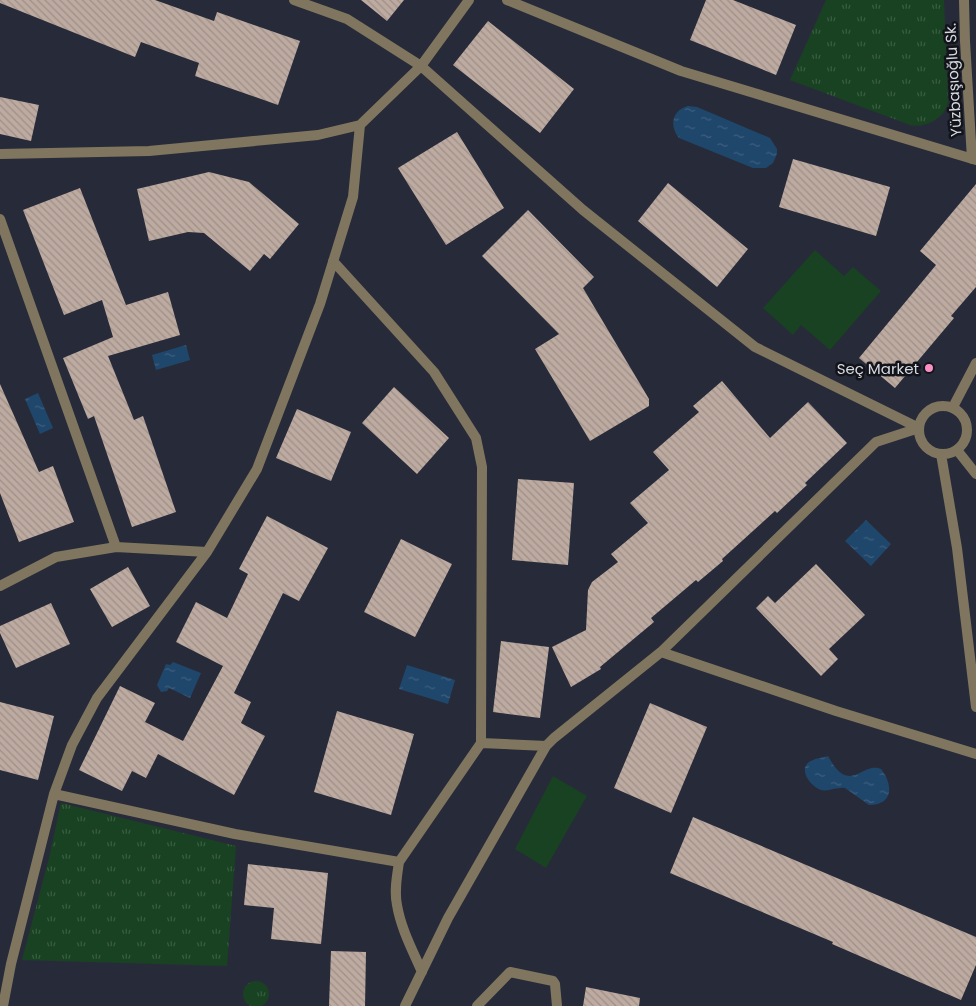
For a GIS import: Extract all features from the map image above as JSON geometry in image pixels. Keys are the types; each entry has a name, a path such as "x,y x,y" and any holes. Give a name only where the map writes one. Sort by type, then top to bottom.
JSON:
{"street":[{"path":"294,0 347,19 421,66 583,210 755,347 918,428"},
{"path":"0,154 149,151 318,135 360,125 421,66 470,0"},
{"path":"507,0 681,72 974,160"},
{"name":"Yüzbaşıoğlu Sk.","path":"964,0 965,41 974,160"},
{"path":"4,1006 11,964 54,794 72,745 97,698 207,552 257,469 320,304 353,197 360,125"},
{"path":"0,219 116,546"},
{"path":"333,262 434,372 476,438 482,467 481,743 399,862 396,884 397,904 401,923 422,972"},
{"path":"954,407 976,363"},
{"path":"945,405 954,407 960,412 968,428 963,444 950,454 934,453 927,448 922,442 918,428 924,414 930,409 945,405"},
{"path":"405,1006 448,918 546,746 661,652 876,442 918,428"},
{"path":"957,450 976,474"},
{"path":"941,454 957,548 976,707"},
{"path":"0,586 56,557 116,546 207,552"},
{"path":"661,652 836,711 976,754"},
{"path":"481,743 546,746"},
{"path":"54,794 235,834 399,862"},
{"path":"477,1006 510,972 553,981 555,984 557,1006"}],"green space":[{"path":"826,0 944,0 948,103 946,109 938,118 928,124 910,125 790,80"},
{"path":"815,250 844,276 853,267 881,291 830,350 801,325 793,335 763,308"},
{"path":"553,776 587,796 546,868 515,849"},
{"path":"61,803 236,846 227,966 22,960 49,858"},
{"path":"256,981 265,985 269,994 265,1003 256,1007 247,1003 243,994 247,985"}],"water":[{"path":"688,106 697,107 770,138 777,149 773,163 766,168 753,168 679,138 673,124 675,115 678,111"},
{"path":"186,345 190,360 156,370 152,355"},
{"path":"38,393 53,428 40,434 25,399"},
{"path":"866,520 891,544 871,566 845,541"},
{"path":"173,662 201,673 190,698 169,688 167,691 161,692 157,685 166,664 170,665"},
{"path":"407,665 455,680 448,704 399,689"},
{"path":"828,756 836,768 849,776 868,769 881,769 888,781 889,793 887,798 877,804 869,805 845,788 821,790 817,788 805,774 806,765 809,762"}],"building":[{"path":"0,0 155,0 214,21 217,12 300,41 278,105 195,76 199,63 141,42 135,57 0,3"},
{"path":"361,0 404,0 387,21"},
{"path":"706,0 733,0 796,25 776,75 690,40"},
{"path":"488,21 574,89 540,133 453,65"},
{"path":"0,97 39,105 31,141 0,134"},
{"path":"457,132 504,208 446,245 398,168"},
{"path":"793,159 890,187 876,236 779,207"},
{"path":"209,172 249,182 299,224 270,259 264,254 250,271 204,233 188,232 149,241 137,189"},
{"path":"668,183 748,249 717,287 638,221"},
{"path":"976,184 976,287 951,316 954,318 895,388 859,358 936,265 920,251"},
{"path":"80,188 126,305 168,292 180,335 108,356 134,420 143,416 176,512 132,527 94,416 88,419 63,358 113,337 102,300 64,315 23,210"},
{"path":"528,210 594,277 583,288 649,399 649,406 590,441 535,349 559,334 482,256"},
{"path":"722,381 770,438 808,402 847,443 777,513 775,511 722,559 723,561 698,582 696,580 651,618 654,622 600,667 601,669 571,687 552,647 586,630 588,590 592,582 618,562 611,554 648,523 630,503 669,470 653,452 699,412 693,406"},
{"path":"0,384 39,472 53,466 74,522 19,542 0,493"},
{"path":"394,387 449,438 417,474 362,423"},
{"path":"297,409 351,432 331,481 276,458"},
{"path":"518,479 574,483 568,565 512,560"},
{"path":"267,516 328,548 299,601 283,593 234,693 251,702 241,723 265,736 234,795 158,754 146,778 132,771 122,791 79,770 120,686 155,703 145,722 183,741 223,666 176,642 196,602 227,618 248,574 239,569"},
{"path":"401,539 452,564 415,637 364,612"},
{"path":"816,564 865,615 829,649 838,659 821,676 756,608 768,596 775,603"},
{"path":"128,567 150,606 112,627 90,589"},
{"path":"51,603 70,644 16,668 0,633 0,626"},
{"path":"501,641 549,647 540,718 493,712"},
{"path":"0,702 54,716 38,780 0,770"},
{"path":"650,703 707,727 671,813 614,788"},
{"path":"337,711 414,734 391,815 314,792"},
{"path":"693,817 976,937 976,965 961,1000 832,944 833,942 670,873"},
{"path":"248,864 328,873 321,944 271,939 274,908 244,905"},
{"path":"331,951 366,952 365,1006 329,1006"},
{"path":"586,987 640,998 639,1006 583,1006"}],"place":[{"name":"Seç Market","path":"929,368"}]}
